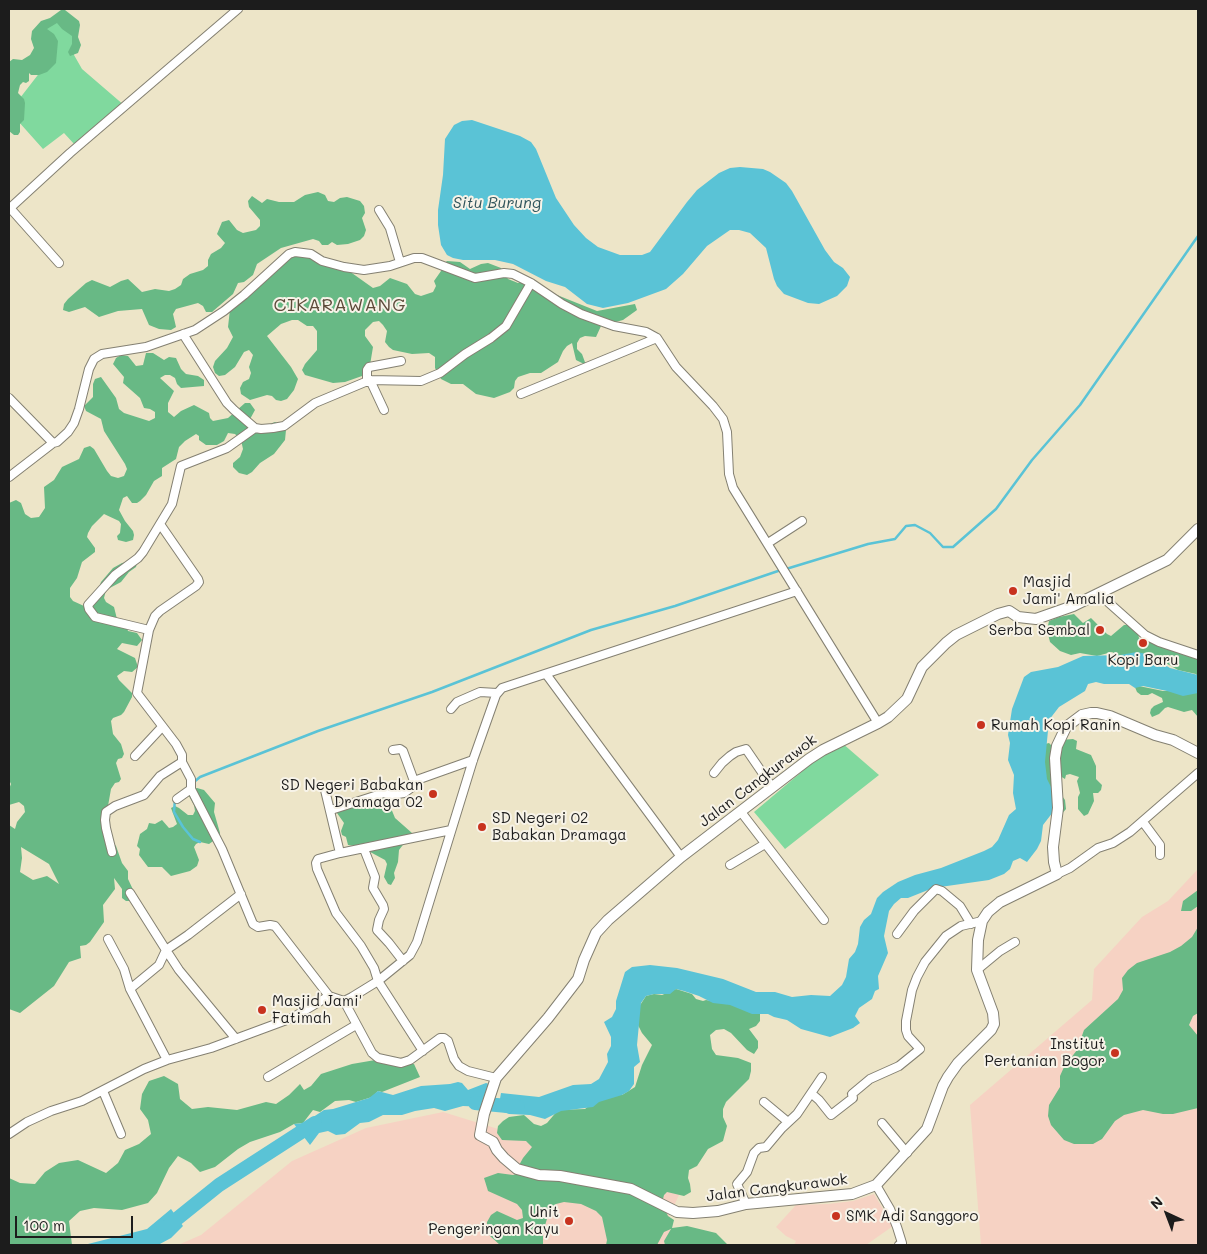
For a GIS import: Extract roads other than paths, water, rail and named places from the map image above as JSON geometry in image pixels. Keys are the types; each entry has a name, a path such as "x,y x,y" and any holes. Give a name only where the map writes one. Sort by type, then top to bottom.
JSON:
{"street":[{"path":"60,263 9,208 70,153 238,9"},
{"path":"379,210 390,228 400,262"},
{"path":"9,477 52,443 62,438 74,423 89,369 94,359 102,354 146,347 195,330 244,295 289,254 295,252 311,254 322,261 364,270 390,266 414,258 422,258 469,277 475,278 504,273 513,274 581,314 614,326 646,332 657,338 676,367 701,391 723,419 727,432 729,474 733,488 878,723"},
{"path":"182,334 227,403 255,428 267,429 284,426 315,404 369,381 421,381 440,373 506,326 531,283"},
{"path":"521,394 657,338"},
{"path":"384,410 369,381 367,370 369,367 401,362"},
{"path":"11,404 52,443"},
{"path":"149,630 96,617 89,610 88,605 115,575 138,558 172,504 181,466 228,448 255,428"},
{"path":"768,543 802,521"},
{"path":"160,524 198,578 198,582 196,586 155,616 149,630 137,693 176,744 182,755 182,762 190,778 191,788 222,849 253,924 258,927 275,926 329,996 344,1001 372,1053 378,1058 401,1063 410,1060 440,1038 444,1038 448,1041 454,1059 459,1066 495,1081"},
{"name":"Jalan Cangkurawok","path":"982,921 978,940 977,970 993,1013 994,1024 991,1030 948,1077 927,1129 876,1185 852,1194 746,1204 693,1213 676,1212 631,1189 539,1174 517,1168 504,1158 493,1142 480,1135 484,1114 495,1081 578,979 596,933 608,920 682,856 823,750 878,723 895,711 907,698 922,667 946,643 961,632 998,614 1009,611 1018,617 1026,619 1049,615 1099,594 1167,560 1198,529"},
{"path":"451,708 457,702 480,692 497,693 508,686 572,664 797,591"},
{"path":"1099,594 1145,635 1159,642 1198,655"},
{"path":"546,674 682,856"},
{"path":"344,1001 378,981 403,961 410,955 417,942 473,760 497,693"},
{"path":"1057,874 1053,847 1058,808 1055,758 1060,736 1066,727 1082,715 1091,713 1104,715 1173,740 1198,753"},
{"path":"135,756 162,726"},
{"path":"331,810 384,793 391,795 404,793 411,788 414,781 403,751 400,749 393,750"},
{"path":"714,773 730,756 746,749 772,787"},
{"path":"414,781 473,760"},
{"path":"112,852 106,828 106,812 115,806 144,795 160,776 182,762"},
{"path":"812,1094 831,1115 853,1098 852,1094 870,1079 899,1066 920,1049 908,1036 906,1030 912,990 925,962 946,936 961,926 982,921 988,912 1000,902 1070,868 1098,848 1118,840 1143,822 1198,773"},
{"path":"177,799 191,788"},
{"path":"325,790 340,853"},
{"path":"741,812 824,920"},
{"path":"1143,822 1160,845 1160,855"},
{"path":"423,1051 378,981 374,968 361,946 336,913 316,863 318,859 340,853 451,830"},
{"path":"730,865 765,844"},
{"path":"364,849 374,877 373,888 384,905 377,930 403,961"},
{"path":"897,934 914,911 936,889 942,891 960,906 971,924"},
{"path":"130,893 179,970 236,1039"},
{"path":"130,989 159,965 166,950 241,894"},
{"path":"108,938 124,969 130,989 168,1060"},
{"path":"977,970 1000,951 1015,942"},
{"path":"9,1134 40,1115 82,1101 144,1069 236,1039 292,1018 329,996"},
{"path":"268,1076 356,1024"},
{"path":"746,1204 737,1184 747,1172 754,1153 759,1148 766,1148 778,1132 797,1114 822,1077"},
{"path":"103,1091 121,1134"},
{"path":"764,1102 788,1122"},
{"path":"882,1123 907,1153"},
{"path":"876,1185 890,1209 897,1227 902,1243 899,1245"}],"water":[{"name":"Situ Burung","path":"472,120 520,136 531,142 536,149 556,198 574,225 598,247 620,255 642,255 650,252 697,190 719,173 730,168 740,167 763,169 770,172 786,183 792,191 825,250 834,262 843,268 850,277 847,286 837,296 819,304 808,303 784,294 774,279 766,248 750,233 739,230 730,230 707,246 683,274 666,289 628,303 603,308 587,304 565,287 546,281 513,264 495,260 463,260 453,258 447,255 441,245 438,225 445,139 454,125 462,121"},
{"path":"1137,652 1146,654 1170,668 1198,675 1198,693 1183,696 1143,686 1135,688 1129,684 1104,684 1096,682 1088,684 1085,691 1059,707 1049,720 1045,762 1047,779 1051,787 1053,812 1043,825 1041,841 1037,849 1027,862 1020,858 1013,861 1010,869 1004,874 989,880 933,888 908,898 901,898 894,904 889,911 884,936 888,953 878,976 879,989 875,991 872,999 859,1008 855,1016 860,1023 853,1028 830,1037 801,1029 787,1020 768,1014 752,1014 730,1005 713,1003 699,996 676,989 670,994 654,994 646,996 641,1003 637,1045 640,1062 634,1067 634,1084 629,1091 599,1102 593,1107 561,1111 545,1119 530,1115 509,1114 498,1110 501,1093 539,1097 573,1085 591,1084 599,1079 608,1062 607,1054 611,1046 611,1037 604,1022 612,1017 616,1009 616,1001 625,972 632,967 650,965 677,968 723,979 756,992 775,992 792,997 830,996 842,985 846,977 849,959 855,952 858,944 860,927 871,914 877,898 883,892 898,882 915,875 941,868 984,851 992,847 998,840 1009,815 1016,809 1013,793 1014,775 1008,760 1010,743 1008,735 1012,709 1024,677 1031,672 1058,667 1083,656 1120,655"},
{"path":"462,1083 468,1090 486,1083 492,1085 484,1107 463,1106 445,1111 434,1108 402,1115 383,1115 369,1122 360,1123 345,1134 336,1135 328,1131 319,1133 310,1145 294,1124 304,1123 324,1110 369,1098 378,1091 393,1095 421,1086"},
{"path":"171,1209 183,1226 171,1238 158,1245 84,1245 147,1229"}],"waterway":[{"path":"786,569 868,544 895,539 906,526 915,525 930,533 943,547 953,547 996,509 1032,460 1080,405 1198,236"},
{"path":"194,782 200,777 318,731 432,692 591,630 675,606 781,570"},
{"path":"175,799 174,812 193,839 200,842"},
{"path":"475,1103 518,1107"},
{"path":"163,1230 219,1185 315,1123"}],"place":[{"name":"Masjid Jami' Amalia","path":"1013,591"},
{"name":"Serba Sembal","path":"1100,630"},
{"name":"Kopi Baru","path":"1143,643"},
{"name":"Rumah Kopi Ranin","path":"981,725"},
{"name":"SD Negeri Babakan Dramaga 02","path":"433,794"},
{"name":"SD Negeri 02 Babakan Dramaga","path":"482,827"},
{"name":"Masjid Jami' Fatimah","path":"262,1010"},
{"name":"Institut Pertanian Bogor","path":"1115,1053"},
{"name":"SMK Adi Sanggoro","path":"836,1216"},
{"name":"Unit Pengeringan Kayu","path":"569,1221"}],"district":[{"name":"CIKARAWANG","path":"340,305"}]}
